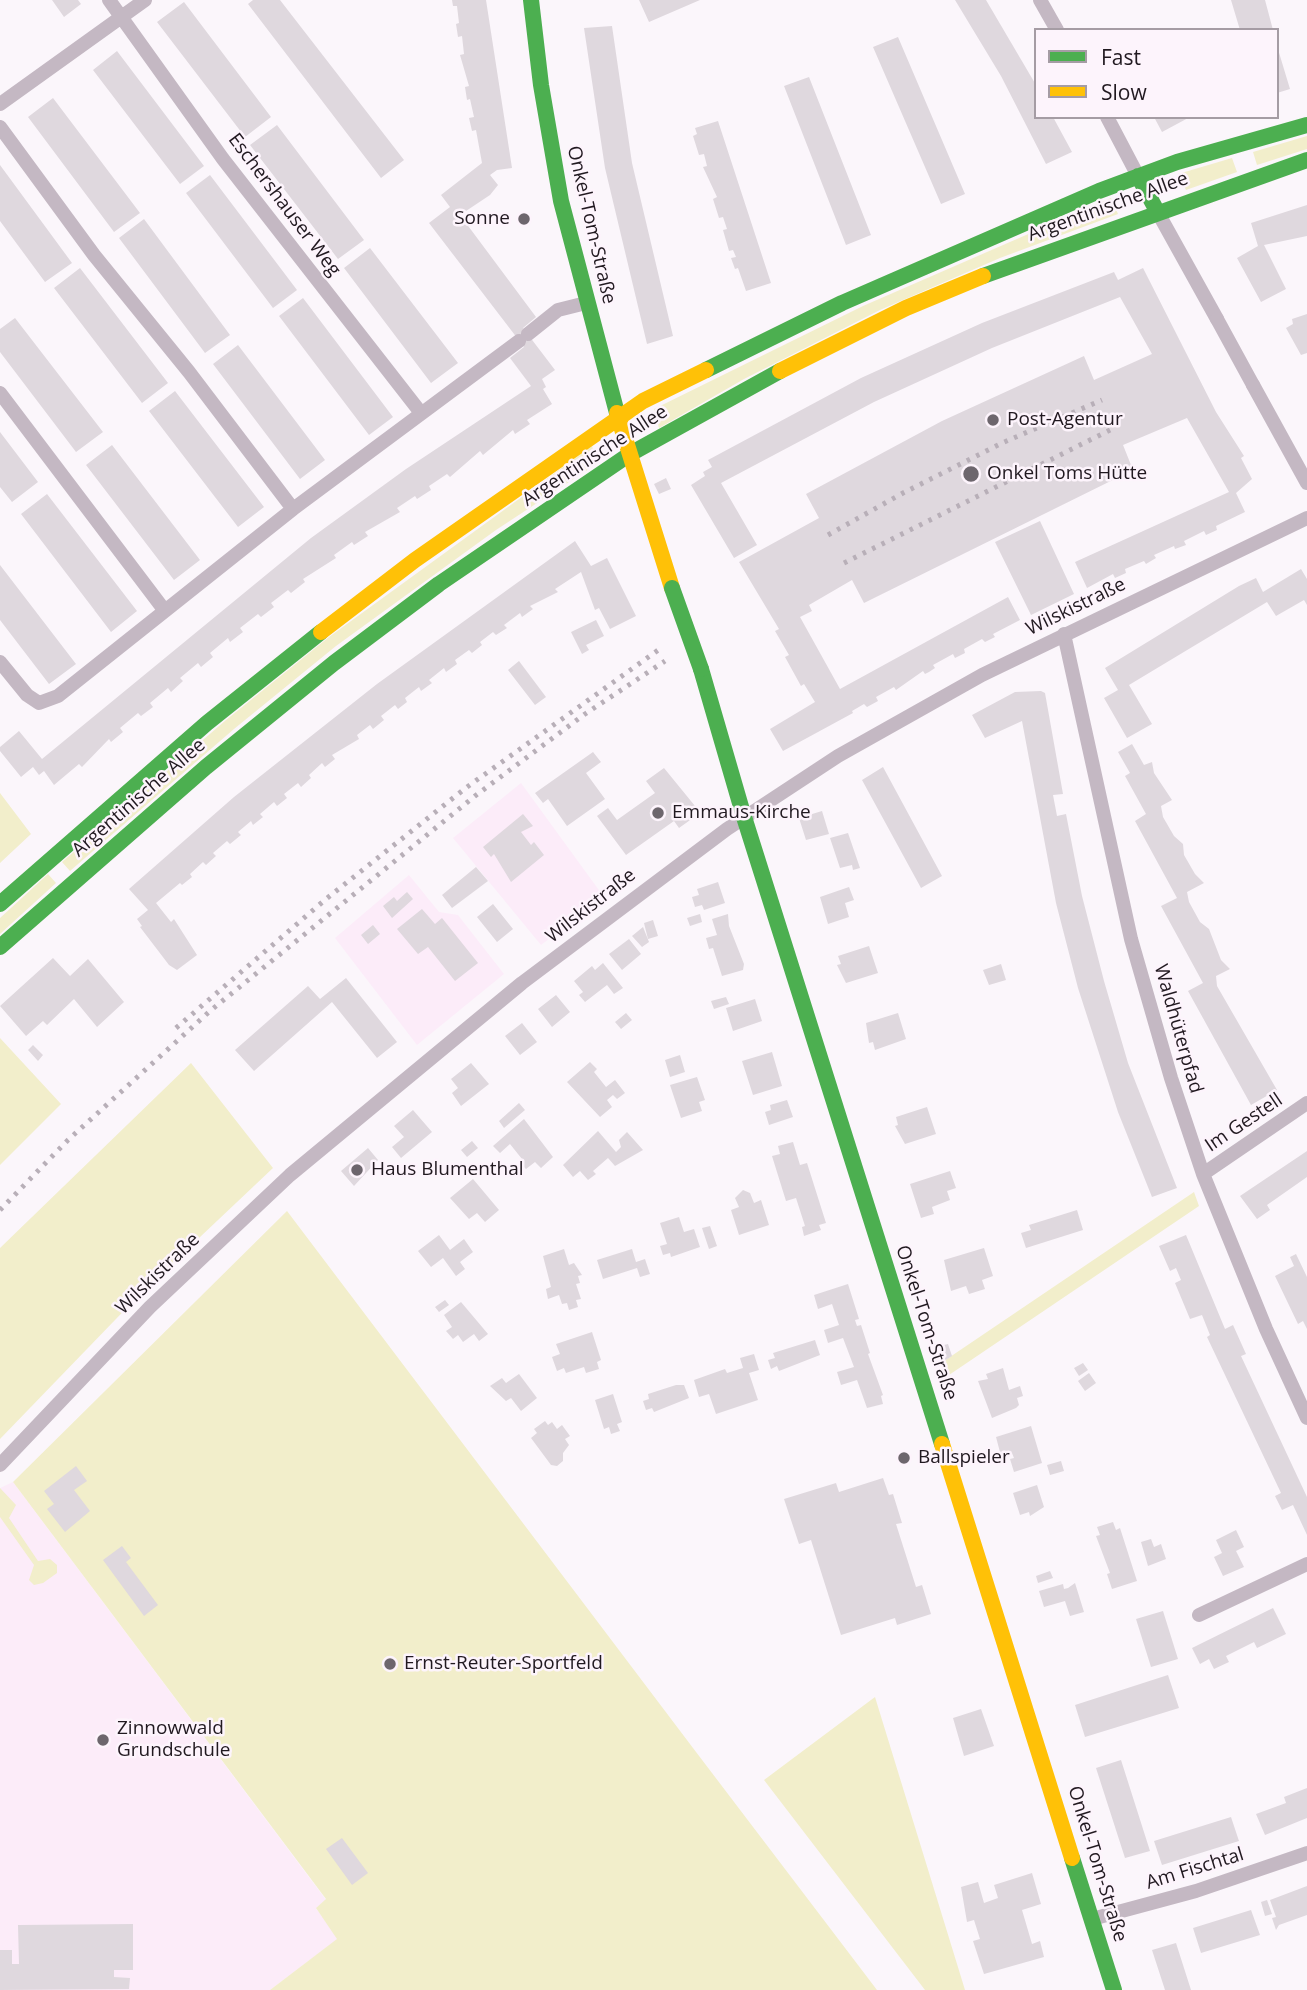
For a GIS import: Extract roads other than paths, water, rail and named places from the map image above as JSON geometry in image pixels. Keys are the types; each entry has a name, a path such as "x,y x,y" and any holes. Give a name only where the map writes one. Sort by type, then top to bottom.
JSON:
{"main road":[{"name":"Onkel-Tom-Straße","path":"531,0 541,85 561,201 586,303 619,417 672,588 701,669 744,817 1114,1990"},
{"name":"Argentinische Allee","path":"0,904 207,723 280,663 415,560 643,401 842,303 1138,176 1307,125"},
{"name":"Argentinische Allee","path":"0,947 206,767 334,663 439,584 631,454 765,378 895,313 1033,256 1307,160"},
{"path":"1138,176 1157,211"}],"street":[{"name":"Eschershauser Weg","path":"108,0 223,159 421,413"},
{"path":"0,103 145,0"},
{"path":"1040,0 1056,28"},
{"path":"1108,119 1138,176"},
{"path":"0,127 94,254 189,372 293,509"},
{"path":"1157,211 1307,483"},
{"path":"0,662 26,695 39,703 58,696 293,509 558,310 586,303"},
{"path":"0,393 165,611"},
{"name":"Wilskistraße","path":"0,1465 150,1307 290,1175 522,983 744,817 905,717 1064,634 1307,518"},
{"name":"Waldhüterpfad","path":"1064,634 1131,939 1203,1174 1266,1329 1307,1418"},
{"name":"Im Gestell","path":"1203,1174 1307,1103"},
{"path":"1199,1615 1307,1564"},
{"name":"Am Fischtal","path":"1092,1919 1196,1891 1307,1853"}],"railway":[{"path":"828,535 1002,443 1102,400"},
{"path":"844,563 1114,428"},
{"path":"176,1028 326,899 467,787 661,648"},
{"path":"0,1210 68,1140 210,1011 475,796 585,714 665,661"}],"place":[{"name":"Sonne","path":"524,219"},
{"name":"Post-Agentur","path":"993,420"},
{"name":"Onkel Toms Hütte","path":"971,474"},
{"name":"Emmaus-Kirche","path":"658,813"},
{"name":"Haus Blumenthal","path":"357,1170"},
{"name":"Ballspieler","path":"904,1458"},
{"name":"Ernst-Reuter-Sportfeld","path":"390,1664"},
{"name":"Zinnowwald Grundschule","path":"103,1740"}]}
